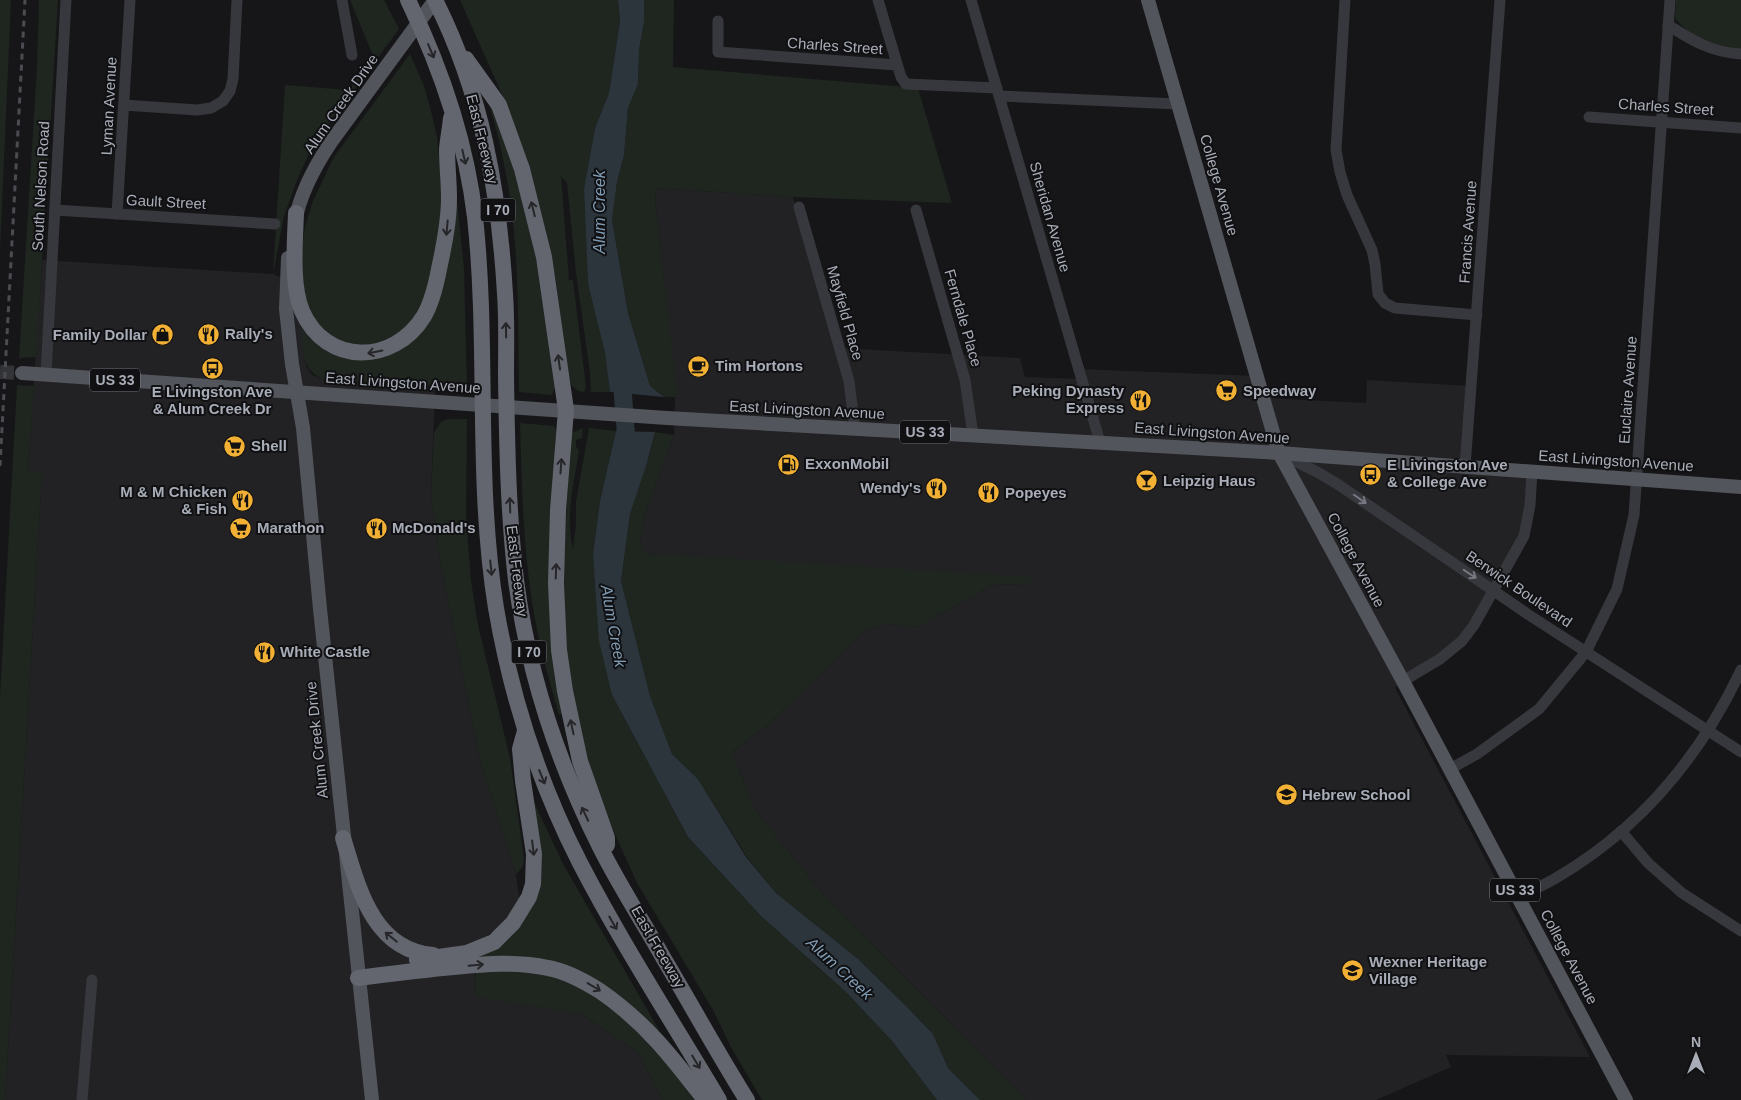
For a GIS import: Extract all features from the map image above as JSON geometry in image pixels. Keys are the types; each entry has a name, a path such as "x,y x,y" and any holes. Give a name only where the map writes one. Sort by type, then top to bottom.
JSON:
{"highway":[{"name":"East Freeway","path":"408,0 439,70 452,110 465,160 475,215 479,270 486,510 493,585 506,659 525,731 541,775 579,861 630,952 719,1100"},
{"name":"East Freeway","path":"435,0 456,46 483,128 497,204 505,296 510,513 516,580 528,648 542,702 555,743 574,790 606,858 747,1100"},
{"path":"456,46 499,105 522,168 544,257 566,410 562,449 556,575 559,650 565,691 580,760 607,838 606,858"},
{"path":"296,213 294,251 297,290 303,313 314,331 340,348 358,353 382,350 401,341 416,327 428,307 437,280 445,242 449,199 447,149 452,110"},
{"path":"358,978 370,965 467,953 494,942 513,923 529,897 533,884 534,854 522,781 520,749 525,731"},
{"path":"343,838 367,908 380,927 400,944 412,950 425,954 453,955"},
{"path":"358,978 422,970 503,964 526,964 562,972 593,987 626,1009 659,1041 706,1100"}],"main road":[{"name":"Alum Creek Drive","path":"372,1100 343,838 303,428 292,364 286,309 288,259 296,213 312,175 331,142 435,0"},
{"name":"College Avenue","path":"1148,0 1279,453 1403,681 1626,1100"},
{"name":"East Livingston Avenue","path":"22,373 666,418 1279,453 1741,487"}],"street":[{"name":"South Nelson Road","path":"46,374 66,0"},
{"name":"Lyman Avenue","path":"118,214 130,0"},
{"path":"124,105 197,110 211,108 223,101 230,91 233,80 238,0"},
{"path":"342,0 352,55"},
{"path":"878,0 897,65"},
{"name":"Sheridan Avenue","path":"971,0 1100,442"},
{"path":"1345,0 1336,150 1347,195 1372,250 1378,294 1385,303 1395,308 1477,315"},
{"name":"Francis Avenue","path":"1465,466 1500,0"},
{"name":"Euclaire Avenue","path":"1450,769 1477,754 1539,709 1586,652 1617,589 1634,515 1670,0"},
{"name":"Charles Street","path":"718,21 718,52 897,65 903,81 910,85 1178,104"},
{"path":"1668,25 1703,46 1741,54"},
{"name":"Charles Street","path":"1589,117 1741,128"},
{"name":"Mayfield Place","path":"799,207 849,381 855,429"},
{"name":"Gault Street","path":"55,210 275,224"},
{"name":"Ferndale Place","path":"916,210 965,380 973,435"},
{"name":"Berwick Boulevard","path":"1279,453 1319,472 1494,592 1741,752"},
{"path":"1403,681 1440,659 1462,642 1494,592 1524,536 1530,505 1532,471"},
{"path":"1518,897 1556,878 1593,854 1622,831 1660,795 1685,765 1709,731 1741,670"},
{"path":"1622,831 1648,863 1682,893 1741,931"},
{"path":"82,1100 92,980"}],"shaded area":[{"path":"0,0 11,0 0,251"},
{"path":"39,0 58,0 36,357 19,358 37,67"},
{"path":"350,0 384,0 399,29 311,150 299,175 284,216 273,274 285,85 348,90 374,58"},
{"path":"460,0 618,0 620,21 609,93 595,128 584,189 588,284 605,353 610,392 591,392 567,183 561,176 569,280 573,280 586,387 584,392 578,391 572,386 567,372 556,282 546,232 526,157 504,99"},
{"path":"644,0 674,0 673,67 918,88 952,203 793,197 656,188 655,200 677,392 675,397 664,397 650,386 628,313 612,220 617,182 624,155 628,108 638,84 639,50 644,22"},
{"path":"1676,0 1741,0 1741,49 1705,40 1681,25 1675,18"},
{"path":"410,54 424,86 437,137 442,199 441,225 426,296 419,312 399,334 374,344 350,344 323,333 299,291 301,253 305,227 313,201 334,157"},
{"path":"493,101 533,228 556,386 552,395 519,392 518,298 514,227 504,166 489,103"},
{"path":"656,188 793,197 841,348 1020,358 1025,377 1080,379 1078,369 1258,376 1266,398 1366,403 1367,380 1470,386 1465,464 1537,468 1532,526 1524,545 1457,648 1395,688 1590,1057 1446,1055 1451,1067 1376,1100 1026,1100 822,893 755,810 732,752 768,725 864,631 887,624 919,627 993,584 1031,585 644,553 640,545 645,513 674,435 676,392 655,200"},
{"path":"457,202 464,268 467,388 322,379 315,375 304,358 302,327 305,326 335,351 415,336"},
{"path":"42,260 273,274 299,286 306,366 312,375 322,379 435,387 431,496 441,565 480,760 516,875 520,903 506,923 473,945 476,996 582,1014 638,1053 663,1100 5,1100 42,473 28,470"},
{"path":"17,385 34,386 28,469 42,473 5,1100 0,1100 0,697"},
{"path":"447,419 467,419 466,515 471,581 478,625 510,758 524,858 523,866 516,875 480,760 441,565 431,496 434,433 441,422"},
{"path":"520,423 554,426 556,430 550,562 562,714 559,715 540,643 531,595 524,521"},
{"path":"583,428 582,438 576,440 576,446 579,451 570,512 573,549 576,501 589,428 616,431 600,501 593,554 612,695 688,837 761,916 845,991 892,1041 937,1100 762,1100 732,1049 713,1010 637,883 601,803 577,722 565,643 564,558 570,436 573,432"},
{"path":"655,432 674,435 645,513 640,545 645,553 1031,577 1032,585 993,584 919,627 887,624 864,631 768,725 732,752 755,810 822,893 1026,1100 980,1100 948,1068 933,1034 906,1006 857,958 776,893 747,857 698,779 672,754 650,696 621,581 630,514"},
{"path":"533,800 563,864 659,1030 657,1032 587,977 474,959 528,912"},
{"path":"475,971 546,972 588,990 638,1029 679,1078 694,1100 663,1100 638,1053 582,1014 476,997"}],"water":[{"path":"618,0 644,0 644,22 639,50 638,84 628,108 624,155 617,182 612,220 628,313 650,386 664,397 610,392 605,353 588,284 584,189 595,128 609,93 620,21"},
{"path":"616,431 655,432 630,514 621,581 650,696 672,754 698,779 746,857 776,893 857,958 906,1006 933,1034 948,1068 980,1100 937,1100 892,1041 845,991 761,916 688,837 612,695 599,641 593,554 600,501"}],"waterway":[{"name":"Alum Creek","path":"621,369 626,435 624,455"}],"tunnel":[{"path":"0,372 22,373"}],"railway":[{"path":"0,466 25,0"}],"place":[{"name":"Rally's","path":"209,334"},
{"name":"Family Dollar","path":"163,335"},
{"name":"Tim Hortons","path":"699,366"},
{"name":"E Livingston Ave & Alum Creek Dr","path":"212,369"},
{"name":"Speedway","path":"1227,391"},
{"name":"Peking Dynasty Express","path":"1140,400"},
{"name":"Shell","path":"235,446"},
{"name":"ExxonMobil","path":"789,464"},
{"name":"E Livingston Ave & College Ave","path":"1371,474"},
{"name":"Leipzig Haus","path":"1147,481"},
{"name":"Wendy's","path":"937,488"},
{"name":"Popeyes","path":"989,493"},
{"name":"M & M Chicken & Fish","path":"243,501"},
{"name":"Marathon","path":"241,528"},
{"name":"McDonald's","path":"376,528"},
{"name":"White Castle","path":"264,652"},
{"name":"Hebrew School","path":"1286,795"},
{"name":"Wexner Heritage Village","path":"1353,971"}]}
